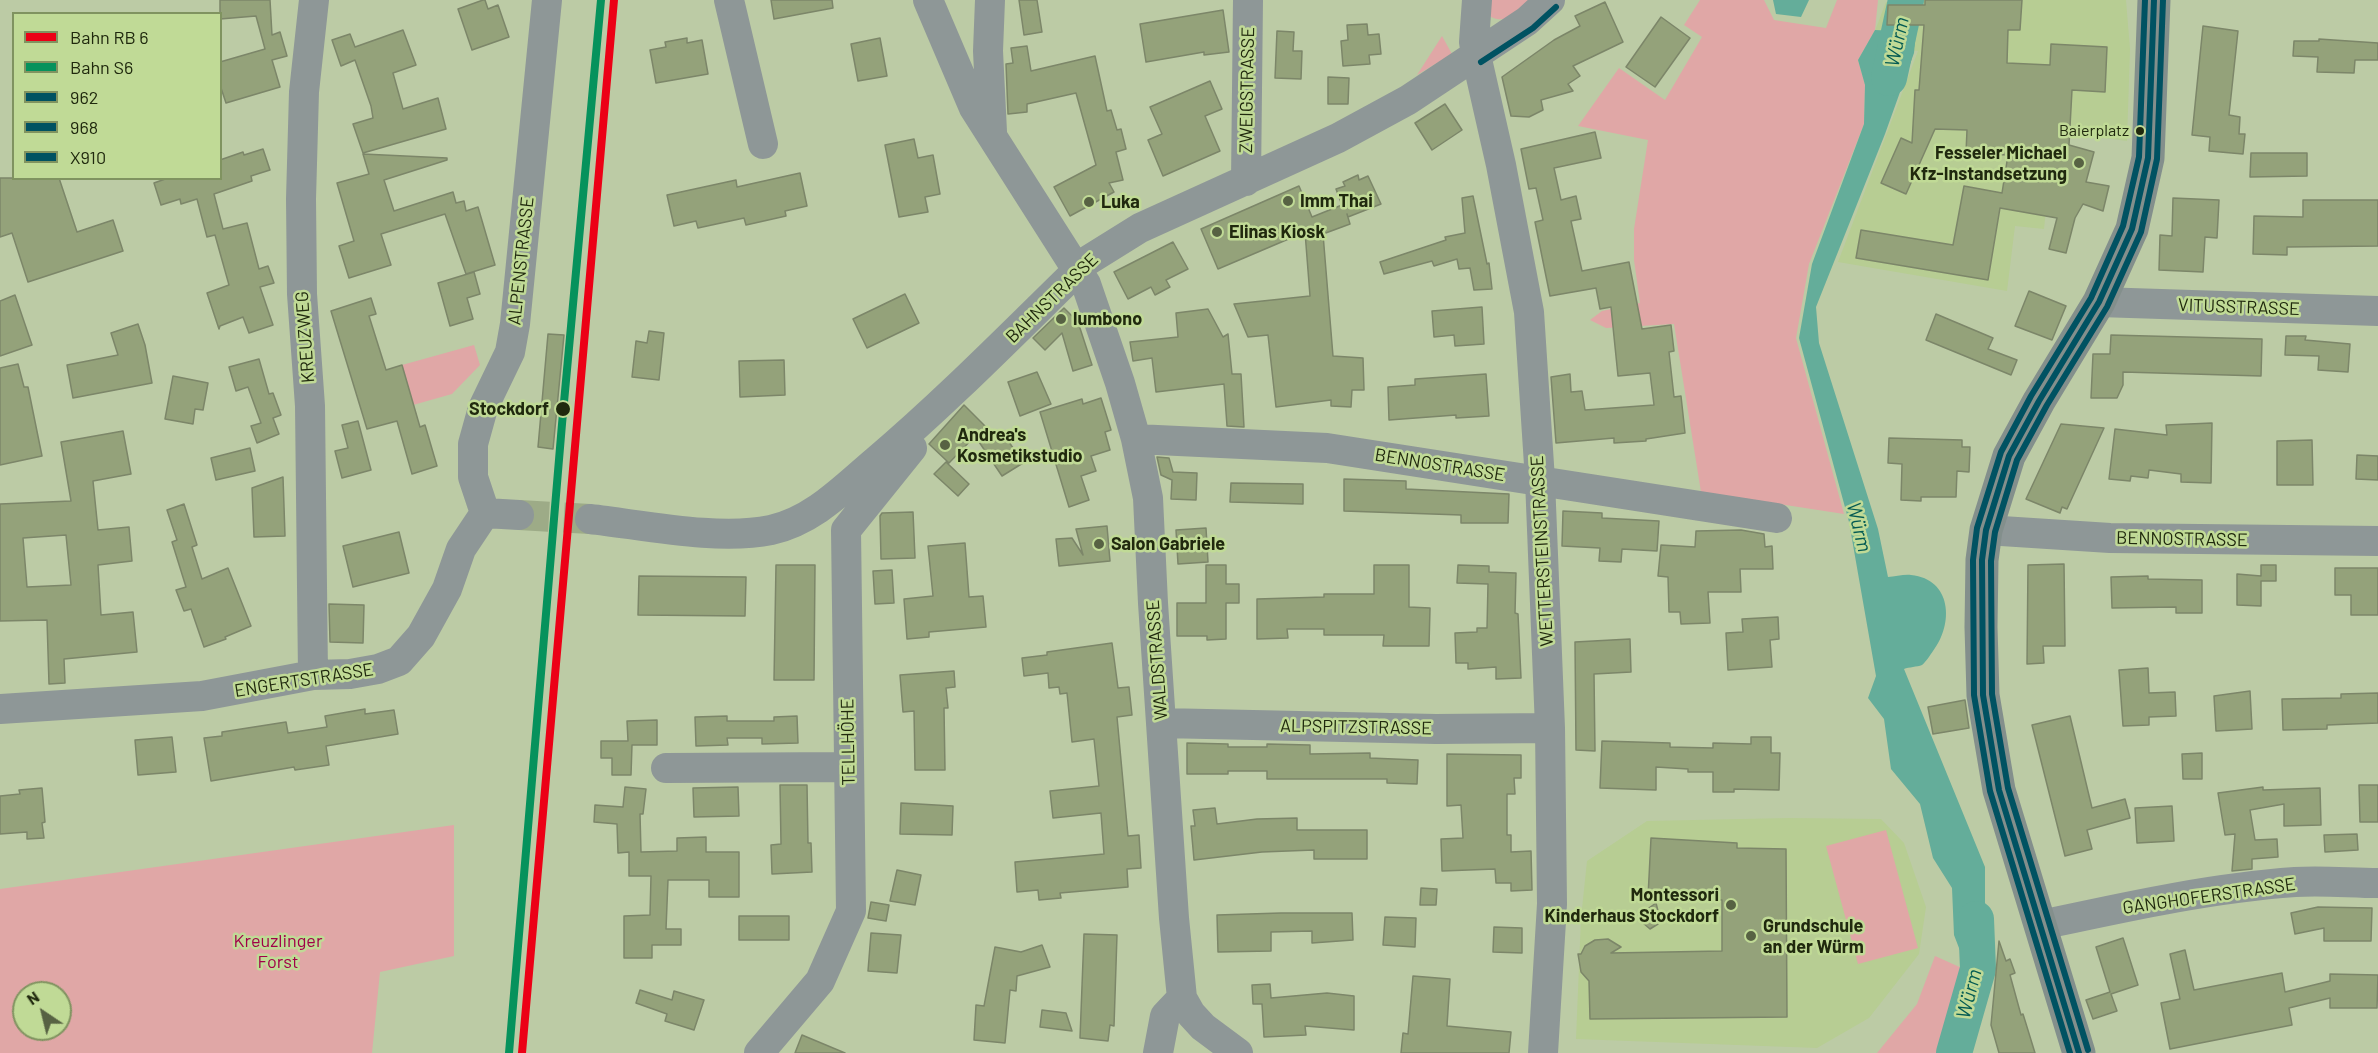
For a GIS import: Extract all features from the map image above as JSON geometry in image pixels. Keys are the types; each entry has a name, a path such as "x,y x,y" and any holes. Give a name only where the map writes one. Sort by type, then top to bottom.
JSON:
{"main road":[{"path":"2079,1053 2000,790 1983,695 1982,560 1986,530 2009,456 2039,401 2099,302 2132,229 2148,158 2154,0"}],"street":[{"name":"KREUZWEG","path":"313,675 310,406 302,294 301,199 304,92 314,0"},
{"name":"ALPENSTRASSE","path":"485,513 474,477 473,444 483,408 510,352 515,324 547,0"},
{"path":"729,0 763,144"},
{"name":"WALDSTRASSE","path":"928,0 974,108 1086,284 1096,308 1136,439 1148,498 1174,918 1182,998"},
{"path":"990,0 988,51 992,135"},
{"name":"ZWEIGSTRASSE","path":"1246,181 1248,0"},
{"name":"WETTERSTEINSTRASSE","path":"1477,0 1474,42 1476,55 1501,165 1529,312 1540,480 1550,728 1552,904 1543,1053"},
{"name":"BAHNSTRASSE","path":"590,519 726,535 774,529 798,521 820,508 917,426 1098,253 1140,228 1246,181 1408,100 1527,21 1550,0"},
{"name":"VITUSSTRASSE","path":"2099,302 2378,311"},
{"name":"TELLHÖHE","path":"759,1053 820,981 851,911 846,530 914,446 917,426"},
{"name":"BENNOSTRASSE","path":"1136,439 1327,448 1777,518"},
{"name":"ENGERTSTRASSE","path":"0,709 202,696 313,675 350,674 378,669 399,661 421,636 438,607 461,549 485,513"},
{"path":"485,513 519,515"},
{"name":"BENNOSTRASSE","path":"1986,530 2110,538 2378,541"},
{"name":"ALPSPITZSTRASSE","path":"1161,723 1436,729 1550,728"},
{"path":"666,768 848,767"},
{"name":"GANGHOFERSTRASSE","path":"2041,925 2152,903 2262,886 2298,882 2378,883"},
{"path":"1158,1053 1164,1016 1182,998 1191,1014 1203,1026 1238,1053"}],"shaded area":[{"path":"1904,0 2126,0 2130,49 2127,141 2054,131 2044,229 2015,226 2007,291 1838,262 1918,51 1903,49 1863,62 1886,2 1903,2"},
{"name":"Grundschule an der Würm","path":"1881,819 1904,843 1926,907 1919,954 1869,1018 1817,1048 1576,1039 1581,918 1587,861 1647,821"}],"green space":[{"path":"1485,0 1532,0 1508,18 1497,19 1491,17"},
{"path":"1700,0 1764,0 1774,20 1826,28 1837,0 1878,0 1875,30 1858,60 1865,85 1864,124 1809,264 1796,338 1844,514 1701,492 1674,324 1606,328 1590,320 1602,311 1640,303 1634,260 1634,229 1648,140 1578,126 1619,68 1665,100 1702,37 1684,25"},
{"path":"1442,36 1452,54 1417,75"},
{"path":"474,345 480,365 452,394 413,405 402,365"},
{"name":"Kreuzlinger Forst","path":"454,825 454,956 380,972 372,1053 0,1053 0,889"},
{"path":"1886,830 1918,948 1858,964 1826,846"},
{"path":"1935,956 1982,977 1966,1053 1877,1053 1917,1004"}],"water":[{"path":"1773,0 1809,0 1801,17 1776,14"},
{"path":"1875,30 1916,32 1914,53 1885,134 1816,307 1819,343 1878,529 1888,577 1908,575 1925,578 1942,594 1945,604 1946,616 1940,640 1922,665 1904,669 1985,867 1985,915 1978,969 1964,961 1954,935 1952,888 1933,858 1920,804 1891,769 1884,719 1868,698 1876,676 1849,522 1799,338 1812,264 1864,124 1865,85 1858,60"}],"building":[{"path":"220,0 270,0 272,35 280,32 287,56 272,60 280,87 226,103 222,91 222,61 265,49 256,16 222,19 222,12 220,12"},
{"path":"483,0 488,9 498,5 509,37 472,50 458,9"},
{"path":"771,0 832,0 833,8 774,19"},
{"path":"1019,0 1037,0 1042,32 1024,35"},
{"path":"1925,0 2022,0 2020,30 2008,30 2007,63 2050,65 2051,44 2107,47 2105,92 2072,90 2069,145 2094,152 2086,182 2109,186 2103,211 2083,204 2075,218 2066,253 2049,249 2057,218 2000,208 1988,280 1856,258 1861,230 1953,245 1964,186 2002,193 2008,155 1966,153 1967,130 1935,129 1906,194 1881,183 1901,138 1912,143 1915,90 1919,90 1924,25 1887,25 1888,5 1925,5"},
{"path":"1605,2 1623,42 1573,66 1580,76 1568,84 1573,91 1541,100 1543,110 1529,117 1511,116 1502,77 1554,40 1580,26 1575,16"},
{"path":"1223,10 1229,52 1204,55 1204,52 1146,62 1140,24"},
{"path":"1661,17 1690,38 1655,87 1626,67"},
{"path":"1367,24 1368,35 1379,34 1381,54 1369,55 1370,64 1343,66 1341,41 1348,40 1347,25"},
{"path":"2203,26 2238,31 2229,115 2240,117 2239,134 2245,134 2243,154 2209,151 2210,137 2192,135"},
{"path":"403,30 416,65 393,73 403,109 438,98 446,129 363,153 353,124 373,118 371,106 355,60 341,66 332,40 350,34 355,47"},
{"path":"1277,31 1294,32 1293,51 1302,51 1301,79 1275,78"},
{"path":"687,38 687,43 702,40 708,74 656,83 650,50 666,47 665,42"},
{"path":"880,38 887,76 858,81 851,44"},
{"path":"2319,39 2378,43 2378,60 2355,60 2354,73 2317,72 2318,57 2293,56 2294,41 2319,41"},
{"path":"1027,46 1031,71 1095,56 1107,111 1111,110 1117,130 1121,129 1126,149 1116,152 1123,180 1109,183 1114,192 1070,216 1054,187 1096,165 1076,93 1027,104 1027,112 1008,114 1006,64 1013,63 1011,48"},
{"path":"1328,77 1349,78 1348,104 1328,104"},
{"path":"1210,81 1222,109 1205,116 1220,151 1163,176 1148,140 1162,134 1150,107"},
{"path":"1445,104 1462,130 1432,150 1415,123"},
{"path":"1595,132 1601,158 1554,168 1561,200 1576,196 1581,219 1571,221 1582,271 1629,262 1642,329 1671,325 1674,351 1669,352 1674,397 1681,396 1685,433 1646,439 1646,441 1614,443 1614,438 1556,443 1551,377 1570,374 1571,392 1582,391 1585,410 1654,405 1650,373 1618,376 1611,307 1600,309 1596,288 1550,296 1535,222 1543,220 1536,188 1529,189 1521,149"},
{"path":"914,139 918,158 933,155 940,194 925,197 928,212 899,217 885,145"},
{"path":"263,149 270,170 251,176 252,181 214,194 223,229 247,223 259,269 268,266 274,283 260,287 273,325 249,333 243,317 220,326 219,329 207,293 229,285 215,235 207,237 197,199 181,204 180,199 161,205 154,183 162,180 222,180 222,159 243,152 244,155"},
{"path":"2251,153 2307,153 2307,176 2250,177"},
{"path":"363,154 447,158 447,160 384,180 394,211 453,192 456,203 464,201 466,211 478,207 495,265 466,274 445,214 381,234 391,265 349,278 339,246 354,241 337,183 369,174"},
{"path":"800,173 807,206 785,211 786,216 746,225 744,218 698,228 696,221 674,226 667,195 736,180 737,187"},
{"path":"1358,175 1359,180 1368,176 1381,204 1348,217 1347,214 1350,224 1323,234 1333,356 1363,358 1364,390 1352,390 1351,407 1331,406 1331,400 1276,407 1268,335 1248,337 1234,304 1310,296 1305,232 1218,269 1201,229 1299,186 1312,217 1342,205 1336,189 1345,186 1343,182"},
{"path":"0,178 60,180 77,232 113,220 123,251 28,282 12,233 0,237"},
{"path":"1473,196 1487,264 1489,263 1492,289 1474,290 1470,268 1459,269 1457,259 1434,266 1432,261 1384,274 1380,262 1446,240 1445,237 1465,233 1462,198"},
{"path":"2173,198 2219,200 2217,238 2205,237 2203,272 2159,270 2160,235 2172,236"},
{"path":"2303,200 2378,200 2378,246 2287,247 2287,255 2253,254 2254,216 2303,217"},
{"path":"1173,242 1188,269 1166,280 1170,287 1155,295 1151,287 1128,299 1114,272"},
{"path":"474,272 480,294 467,298 473,319 450,326 438,283"},
{"path":"2029,291 2066,306 2052,340 2015,326"},
{"path":"905,294 919,323 867,348 853,319"},
{"path":"15,295 32,345 0,356 0,301"},
{"path":"371,298 376,314 369,316 386,370 402,365 420,427 425,425 437,466 412,474 397,421 367,429 331,311"},
{"path":"1482,307 1484,344 1455,346 1454,335 1434,337 1432,311"},
{"path":"1064,308 1078,322 1092,365 1073,371 1062,333 1045,350 1033,338"},
{"path":"1208,309 1223,337 1228,334 1232,374 1241,374 1244,427 1227,426 1224,384 1156,392 1152,358 1133,361 1130,342 1178,337 1176,313"},
{"path":"1936,314 1993,338 1988,349 2017,360 2011,375 1926,340"},
{"path":"138,324 145,345 152,383 73,398 67,365 118,355 111,333"},
{"path":"649,331 664,333 659,380 632,377 636,341 647,343"},
{"path":"548,334 564,335 553,449 538,447"},
{"path":"2111,335 2262,339 2261,376 2123,372 2123,385 2117,398 2091,398 2093,354 2110,354"},
{"path":"2286,336 2306,336 2305,340 2350,344 2348,372 2318,370 2319,356 2285,355"},
{"path":"259,359 269,394 273,393 281,415 273,418 279,434 257,443 251,426 261,423 248,387 236,391 229,367"},
{"path":"784,360 785,395 740,397 739,361"},
{"path":"18,364 24,387 28,387 42,456 0,465 0,368"},
{"path":"1037,372 1051,404 1020,416 1008,382"},
{"path":"1486,374 1489,416 1456,418 1456,415 1389,420 1388,387 1415,385 1415,379"},
{"path":"173,376 208,383 203,410 195,409 193,424 165,419"},
{"path":"1101,398 1111,430 1105,432 1110,450 1091,456 1096,471 1081,476 1089,500 1069,507 1040,412 1082,399 1083,404"},
{"path":"964,405 994,435 1001,430 1023,463 1002,476 975,436 949,463 929,444"},
{"path":"358,421 371,470 342,478 335,451 348,448 342,425"},
{"path":"2212,423 2211,483 2181,482 2181,474 2149,470 2148,478 2131,476 2130,481 2109,479 2115,429 2167,435 2166,425"},
{"path":"2061,424 2104,428 2067,509 2062,507 2060,513 2026,499"},
{"path":"123,431 131,474 93,481 98,530 129,527 132,561 98,565 101,615 133,612 137,652 64,659 65,683 49,684 47,620 0,621 0,504 71,501 61,442","holes":["66,535 71,585 27,587 23,538"]},
{"path":"1889,438 1962,440 1962,447 1970,447 1969,472 1957,471 1956,497 1921,497 1921,501 1901,500 1902,464 1888,463"},
{"path":"2312,440 2313,485 2277,485 2277,441"},
{"path":"250,448 255,471 216,480 211,458"},
{"path":"2357,455 2378,456 2378,480 2356,479"},
{"path":"1157,457 1169,458 1173,472 1197,473 1196,500 1171,499 1172,480 1161,475"},
{"path":"946,462 969,484 958,496 934,474"},
{"path":"283,477 285,536 254,537 252,488"},
{"path":"1344,479 1406,481 1406,489 1509,494 1508,523 1461,523 1461,515 1344,511"},
{"path":"1231,483 1303,484 1303,504 1230,502"},
{"path":"184,504 197,545 192,547 202,579 228,568 251,626 204,647 191,609 184,611 176,590 186,587 172,542 177,540 167,510"},
{"path":"1563,511 1602,513 1602,518 1659,521 1657,551 1622,549 1621,562 1599,561 1600,548 1562,546"},
{"path":"913,512 915,558 881,559 880,516 882,513"},
{"path":"1107,526 1110,561 1059,566 1056,539 1072,538 1083,555 1076,529"},
{"path":"1206,528 1208,562 1178,564 1176,530"},
{"path":"1741,530 1764,534 1765,547 1772,546 1773,569 1740,569 1741,592 1708,592 1710,623 1681,624 1680,612 1669,612 1668,577 1658,576 1661,545 1695,547 1696,531"},
{"path":"399,532 409,573 353,587 343,546"},
{"path":"965,543 969,597 983,596 986,627 929,632 929,637 907,639 904,599 933,596 928,546"},
{"path":"2064,564 2065,646 2043,646 2044,663 2027,664 2028,565"},
{"path":"776,565 815,565 814,680 774,680"},
{"path":"1206,565 1226,565 1226,584 1239,584 1239,603 1226,603 1226,639 1207,640 1207,636 1177,636 1177,603 1206,603"},
{"path":"1374,565 1409,565 1409,607 1430,608 1429,646 1383,646 1384,635 1324,635 1324,629 1287,629 1288,638 1257,639 1257,599 1324,597 1324,594 1374,594"},
{"path":"1458,565 1489,566 1489,572 1516,573 1515,613 1518,614 1521,678 1496,679 1496,667 1468,669 1468,663 1456,663 1455,633 1477,632 1477,628 1487,628 1488,584 1457,583"},
{"path":"2261,565 2276,565 2276,581 2261,581 2261,606 2237,605 2237,574 2261,576"},
{"path":"2335,568 2378,568 2378,615 2351,615 2351,595 2335,595"},
{"path":"892,570 894,603 875,604 873,571"},
{"path":"639,576 746,577 745,616 638,615"},
{"path":"2148,576 2148,579 2202,580 2202,613 2176,613 2176,607 2112,608 2111,577"},
{"path":"329,604 364,605 363,643 330,642"},
{"path":"1778,617 1779,639 1770,640 1772,667 1728,670 1726,633 1743,632 1742,619"},
{"path":"1630,639 1631,672 1594,674 1595,751 1576,750 1575,642"},
{"path":"1112,643 1118,688 1129,687 1132,715 1117,717 1128,836 1139,835 1141,868 1127,869 1128,887 1060,893 1061,898 1039,900 1038,890 1017,892 1015,862 1104,854 1101,813 1053,818 1050,791 1099,786 1094,739 1072,742 1067,693 1060,694 1059,687 1049,688 1048,673 1024,676 1022,658 1047,655 1047,652"},
{"path":"2148,668 2149,693 2175,692 2176,716 2149,717 2149,725 2123,726 2119,670"},
{"path":"954,671 955,687 946,688 948,708 944,708 945,770 915,770 914,711 903,712 900,675"},
{"path":"2250,691 2252,729 2216,731 2214,696"},
{"path":"2378,693 2378,723 2327,725 2327,729 2283,730 2282,699 2341,698 2341,694"},
{"path":"1965,700 1969,728 1933,734 1928,707"},
{"path":"365,709 365,714 394,710 398,734 326,746 329,765 295,770 294,767 211,781 204,738 222,736 222,732 286,722 288,733 327,727 325,716"},
{"path":"727,716 727,721 774,721 774,717 797,716 798,743 762,744 762,738 727,738 728,745 696,746 695,717"},
{"path":"2070,716 2092,808 2125,799 2130,818 2087,830 2092,849 2065,856 2032,725"},
{"path":"657,720 657,745 632,745 631,775 612,775 612,758 601,758 601,741 628,741 627,721"},
{"path":"172,737 176,772 138,775 135,740"},
{"path":"1751,737 1771,737 1771,753 1780,753 1779,790 1734,789 1734,792 1713,792 1713,772 1688,772 1688,769 1656,767 1656,790 1600,788 1602,741 1670,743 1670,747 1713,748 1713,743 1751,744"},
{"path":"1187,743 1228,744 1228,747 1267,747 1267,744 1310,745 1310,754 1370,753 1370,758 1418,760 1417,784 1387,783 1387,779 1267,779 1267,771 1187,774"},
{"path":"2202,753 2202,779 2183,779 2182,754"},
{"path":"1447,754 1521,755 1521,778 1514,778 1515,794 1507,794 1507,835 1511,835 1511,852 1531,851 1532,890 1511,891 1511,883 1496,883 1495,869 1442,871 1441,839 1463,838 1461,805 1447,806"},
{"path":"780,785 807,785 808,843 811,843 812,872 772,874 771,845 781,844"},
{"path":"2359,785 2378,785 2378,822 2360,822"},
{"path":"625,787 646,789 643,814 640,814 641,852 677,851 677,838 706,837 706,852 739,852 739,897 709,897 709,880 668,880 666,929 681,929 681,945 652,945 652,958 624,958 624,916 650,915 651,876 629,876 629,852 618,853 617,824 594,822 595,805 623,807"},
{"path":"738,787 739,816 694,817 693,788"},
{"path":"2263,787 2263,790 2320,788 2321,825 2284,826 2284,804 2250,810 2255,840 2277,839 2278,857 2252,859 2252,869 2232,871 2235,834 2225,835 2218,793"},
{"path":"42,788 44,838 27,839 27,832 0,834 0,796 20,794 19,790"},
{"path":"901,803 953,806 952,835 900,834"},
{"path":"2172,806 2174,841 2137,843 2135,808"},
{"path":"1215,808 1217,824 1257,819 1297,818 1297,830 1367,830 1367,859 1314,859 1314,850 1262,852 1194,860 1191,826 1195,826 1193,810"},
{"path":"2357,834 2358,850 2325,852 2324,835"},
{"path":"1651,838 1737,843 1737,848 1786,849 1787,1017 1590,1019 1589,981 1581,972 1578,954 1581,954 1585,946 1595,940 1608,939 1621,947 1611,953 1722,951 1722,900 1648,897"},
{"path":"897,870 921,875 915,905 890,901"},
{"path":"1421,888 1437,889 1436,905 1420,905"},
{"path":"871,902 889,905 886,921 868,918"},
{"path":"1656,903 1660,919 1658,924 1650,929 1641,918 1643,912"},
{"path":"2318,907 2372,908 2371,941 2324,941 2324,928 2295,934 2291,913"},
{"path":"1352,913 1353,940 1312,943 1312,931 1271,932 1271,951 1218,952 1217,915"},
{"path":"739,916 789,916 789,940 739,940"},
{"path":"1385,917 1416,918 1415,947 1383,945"},
{"path":"1494,927 1522,928 1522,953 1493,952"},
{"path":"871,933 901,935 897,973 868,971"},
{"path":"1084,934 1117,935 1114,1026 1110,1025 1108,1041 1080,1038"},
{"path":"2123,938 2138,985 2111,994 2117,1011 2093,1019 2086,1000 2110,992 2096,947"},
{"path":"1999,941 2006,961 2010,959 2015,973 2010,975 2035,1053 1999,1053 1991,1025"},
{"path":"1042,945 1050,967 1017,976 1016,991 1010,990 1005,1043 974,1040 976,1005 984,1006 995,947 1021,952"},
{"path":"2185,950 2194,990 2282,973 2285,992 2330,981 2330,974 2378,975 2377,1008 2330,1008 2330,998 2289,1008 2292,1025 2170,1049 2161,1003 2180,999 2170,954"},
{"path":"1413,976 1450,979 1447,1026 1511,1032 1509,1053 1401,1053 1403,1033 1408,1034"},
{"path":"1270,984 1271,998 1327,993 1354,996 1354,1030 1305,1026 1306,1035 1264,1037 1262,1004 1253,1004 1252,985"},
{"path":"640,990 672,1000 674,991 704,1000 694,1030 665,1021 667,1014 636,1003"},
{"path":"1042,1010 1066,1013 1072,1031 1040,1027"},
{"path":"802,1035 845,1053 795,1053"}],"waterway":[{"name":"Würm","path":"1889,78 1906,0"},
{"name":"Würm","path":"1954,1053 1978,969 1976,919"}],"tunnel":[{"path":"519,515 590,519"}],"transit line":[{"path":"522,1053 614,0"},
{"name":"X910","path":"2070,1053 1990,791 1974,695 1973,560 1977,528 2001,452 2031,396 2091,298 2123,226 2139,157 2145,0"},
{"name":"962","path":"2079,1053 1999,790 1983,695 1982,560 1986,530 2009,456 2039,401 2099,302 2132,229 2148,158 2154,0"},
{"name":"968","path":"2088,1050 2008,788 1992,694 1991,561 1995,532 2017,460 2047,405 2107,307 2141,232 2157,159 2163,0"},
{"name":"968","path":"1481,62 1533,28 1556,7"}],"rail line":[{"name":"S6","path":"509,1053 562,424 601,0"}],"place":[{"name":"Baierplatz","path":"2140,131"},
{"name":"Fesseler Michael Kfz-Instandsetzung","path":"2079,163"},
{"name":"Imm Thai","path":"1288,201"},
{"name":"Luka","path":"1089,202"},
{"name":"Elinas Kiosk","path":"1217,232"},
{"name":"lumbono","path":"1061,319"},
{"name":"Stockdorf","path":"563,409"},
{"name":"Andrea's Kosmetikstudio","path":"945,445"},
{"name":"Salon Gabriele","path":"1099,544"},
{"name":"Montessori Kinderhaus Stockdorf","path":"1731,905"},
{"name":"Grundschule an der Würm","path":"1751,936"}]}
